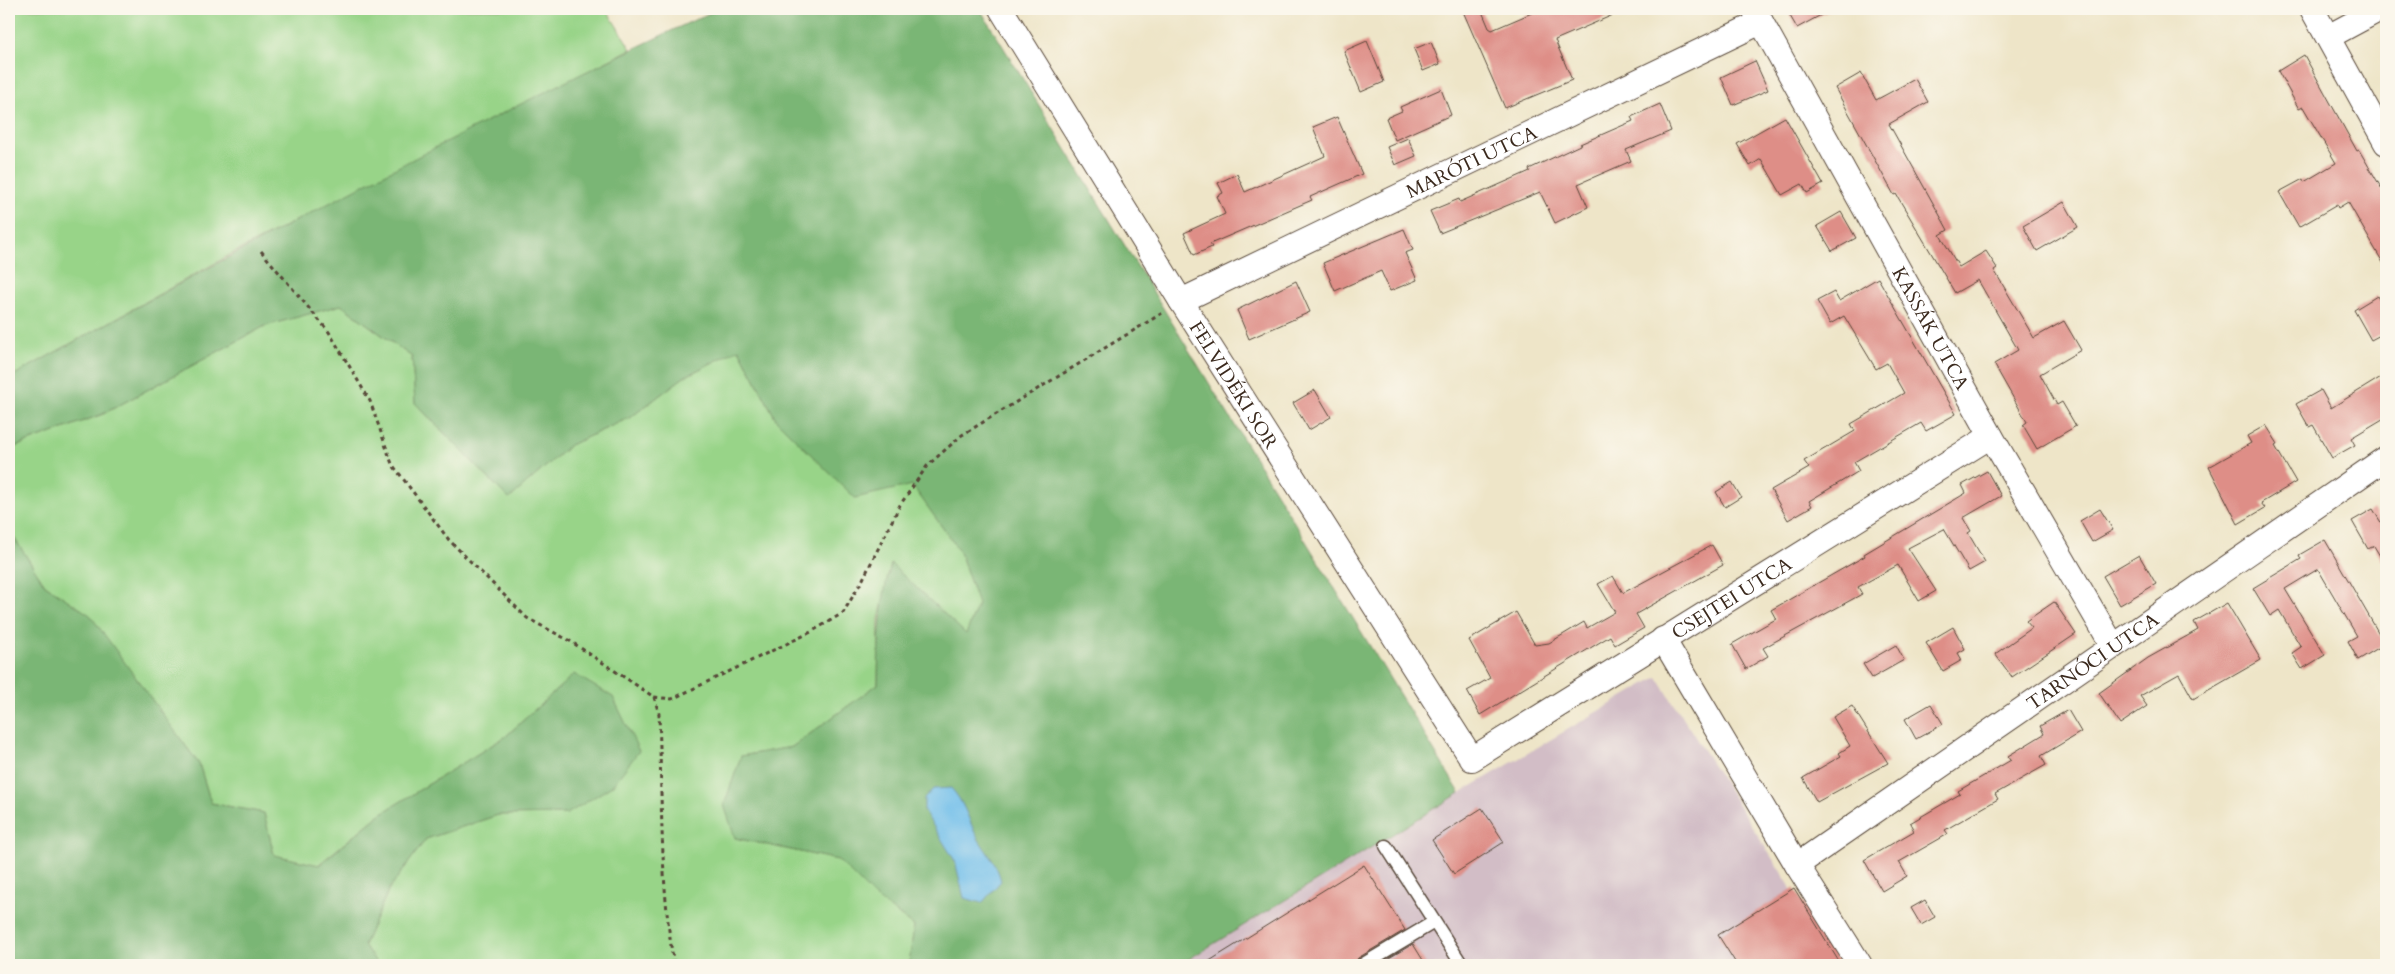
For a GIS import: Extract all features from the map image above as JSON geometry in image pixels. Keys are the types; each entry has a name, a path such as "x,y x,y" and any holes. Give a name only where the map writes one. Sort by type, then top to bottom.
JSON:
{"street":[{"name":"FELVIDÉKI SOR","path":"1001,9 1181,301 1472,759"},
{"path":"2312,9 2386,142"},
{"path":"2328,37 2380,9"},
{"name":"MARÓTI UTCA","path":"1181,301 1757,15"},
{"name":"KASSÁK UTCA","path":"1757,15 1991,436 2113,646"},
{"name":"CSEJTEI UTCA","path":"1472,759 1991,436"},
{"name":"TARNÓCI UTCA","path":"1797,864 2386,458"},
{"path":"1663,639 1797,864 1860,965"}],"lane":[{"path":"1386,846 1462,965"},
{"path":"1362,965 1434,922"}],"path":[{"path":"260,251 329,332 370,401 392,464 449,540 527,618 570,641 654,697 672,699 811,632 843,613 863,579 900,505 927,466 962,435 1181,301"},
{"path":"654,697 659,714 664,851 670,942 674,965"}],"shaded area":[{"path":"1657,677 1840,965 1179,965 1460,793"}],"green space":[{"path":"9,9 606,9 631,49 235,252 9,378"},
{"path":"718,9 980,9 1460,793 1179,965 909,965 914,926 874,896 838,860 735,838 724,805 741,756 792,747 878,684 882,609 891,564 966,634 978,604 960,552 912,485 855,498 777,421 739,349 684,377 631,417 570,445 509,499 415,403 412,357 341,305 265,326 103,414 9,449 9,378 360,187 538,95"},
{"path":"341,305 412,357 415,403 509,499 570,445 631,417 684,377 739,349 777,421 912,484 960,552 978,604 966,635 891,565 879,619 878,684 792,747 741,756 735,838 838,860 874,896 914,926 909,965 378,965 364,945 389,889 426,839 498,815 567,814 573,675 505,737 379,815 318,865 274,855 264,813 211,803 199,764 90,616 45,585 9,530 9,449 103,414 265,326"},
{"path":"9,530 45,585 90,615 199,764 211,803 264,813 274,855 319,865 379,815 505,737 574,674 613,697 639,751 612,786 567,814 498,815 426,839 389,889 364,945 378,965 9,965"}],"water":[{"path":"951,788 962,804 975,833 993,862 1001,881 982,903 964,898 955,861 924,811 924,799 933,789"}],"building":[{"path":"1462,9 1481,9 1489,28 1492,30 1541,9 1627,9 1555,40 1572,80 1505,108"},
{"path":"1786,9 1832,9 1797,28"},
{"path":"1367,41 1384,82 1361,92 1344,51"},
{"path":"1431,42 1440,64 1423,71 1414,49"},
{"path":"2304,55 2357,151 2359,150 2386,196 2386,268 2348,202 2338,208 2337,205 2299,227 2279,192 2303,179 2304,182 2336,163 2303,107 2299,109 2278,71"},
{"path":"1755,61 1768,90 1733,105 1721,77"},
{"path":"1861,73 1876,100 1915,79 1928,102 1889,124 1948,230 1940,235 1959,267 1986,251 1997,268 1994,270 2034,338 2064,321 2081,350 2040,374 2057,405 2062,402 2076,426 2037,449 2023,425 2027,422 1994,364 2018,350 1978,280 1955,293 1896,194 1894,195 1835,88"},
{"path":"1441,89 1451,115 1395,140 1386,118 1402,111 1400,107"},
{"path":"1660,104 1671,131 1626,150 1631,161 1578,184 1588,207 1555,223 1540,192 1440,233 1430,211 1459,199 1460,202 1530,171 1529,169 1580,144 1633,121 1631,117"},
{"path":"1337,117 1362,174 1310,197 1312,200 1210,244 1212,247 1194,255 1184,233 1225,214 1217,196 1223,193 1218,183 1237,174 1245,192 1325,156 1313,127"},
{"path":"1785,117 1823,184 1807,193 1802,184 1782,195 1761,159 1750,166 1737,144"},
{"path":"1408,138 1416,156 1395,165 1387,147"},
{"path":"2064,202 2078,227 2037,251 2023,226"},
{"path":"1841,212 1856,238 1832,251 1817,226"},
{"path":"1404,229 1413,250 1405,253 1417,280 1390,291 1381,271 1335,291 1323,263"},
{"path":"1878,278 1956,414 1926,431 1921,423 1854,462 1859,471 1809,501 1812,506 1788,520 1771,490 1809,468 1804,461 1855,431 1851,424 1904,393 1887,363 1876,369 1844,316 1830,324 1817,301 1834,292 1839,301"},
{"path":"1296,281 1310,312 1249,339 1237,310"},
{"path":"2377,296 2386,312 2386,332 2371,340 2354,310"},
{"path":"2386,374 2386,417 2351,438 2355,445 2332,458 2313,425 2309,427 2296,404 2321,390 2331,408"},
{"path":"1315,390 1331,417 1309,430 1293,403"},
{"path":"2266,425 2278,444 2275,446 2296,482 2261,503 2265,508 2238,524 2209,467 2251,443 2247,436"},
{"path":"1987,471 2001,496 1963,518 1971,531 1968,533 1985,562 1969,571 1944,529 1908,548 1936,591 1919,601 1898,565 1858,587 1862,594 1763,648 1768,656 1746,669 1732,644 1776,619 1771,610 1865,556 1864,554 1966,493 1962,485"},
{"path":"1732,482 1741,497 1725,507 1716,492"},
{"path":"2100,509 2113,530 2092,542 2080,521"},
{"path":"2373,509 2386,531 2386,566 2374,546 2368,549 2352,521"},
{"path":"2325,540 2385,644 2358,660 2348,641 2357,636 2318,569 2285,589 2325,655 2302,669 2292,653 2301,647 2279,610 2270,616 2253,588 2301,559 2299,555"},
{"path":"1712,545 1723,565 1636,614 1644,628 1615,645 1610,636 1480,715 1467,691 1490,678 1469,640 1516,612 1535,645 1549,643 1584,622 1587,628 1615,612 1598,584 1613,576 1623,593"},
{"path":"2139,555 2156,584 2120,605 2103,576"},
{"path":"2054,602 2076,634 2012,677 1995,654 2032,628 2026,621"},
{"path":"2227,603 2261,660 2193,699 2179,674 2140,696 2147,706 2120,724 2099,693 2148,658 2198,630 2194,622"},
{"path":"1953,627 1965,649 1958,653 1962,660 1943,671 1926,643"},
{"path":"1896,645 1904,660 1872,678 1863,664"},
{"path":"1931,704 1943,724 1916,739 1905,719"},
{"path":"1852,706 1888,763 1817,802 1803,778 1841,756 1839,753 1850,746 1833,717"},
{"path":"2068,710 2081,732 2041,756 2046,765 1995,794 1998,799 1945,830 1948,834 1899,862 1907,876 1882,891 1864,860 1914,831 1910,823 1960,794 1958,791 2011,760 2008,756 2044,734 2040,726"},
{"path":"1482,808 1504,842 1454,874 1432,840"},
{"path":"1364,865 1405,930 1358,958 1354,965 1203,965"},
{"path":"1794,888 1841,965 1737,965 1718,935"},
{"path":"1925,900 1935,917 1921,925 1911,908"},
{"path":"1413,944 1426,965 1377,965"}]}
